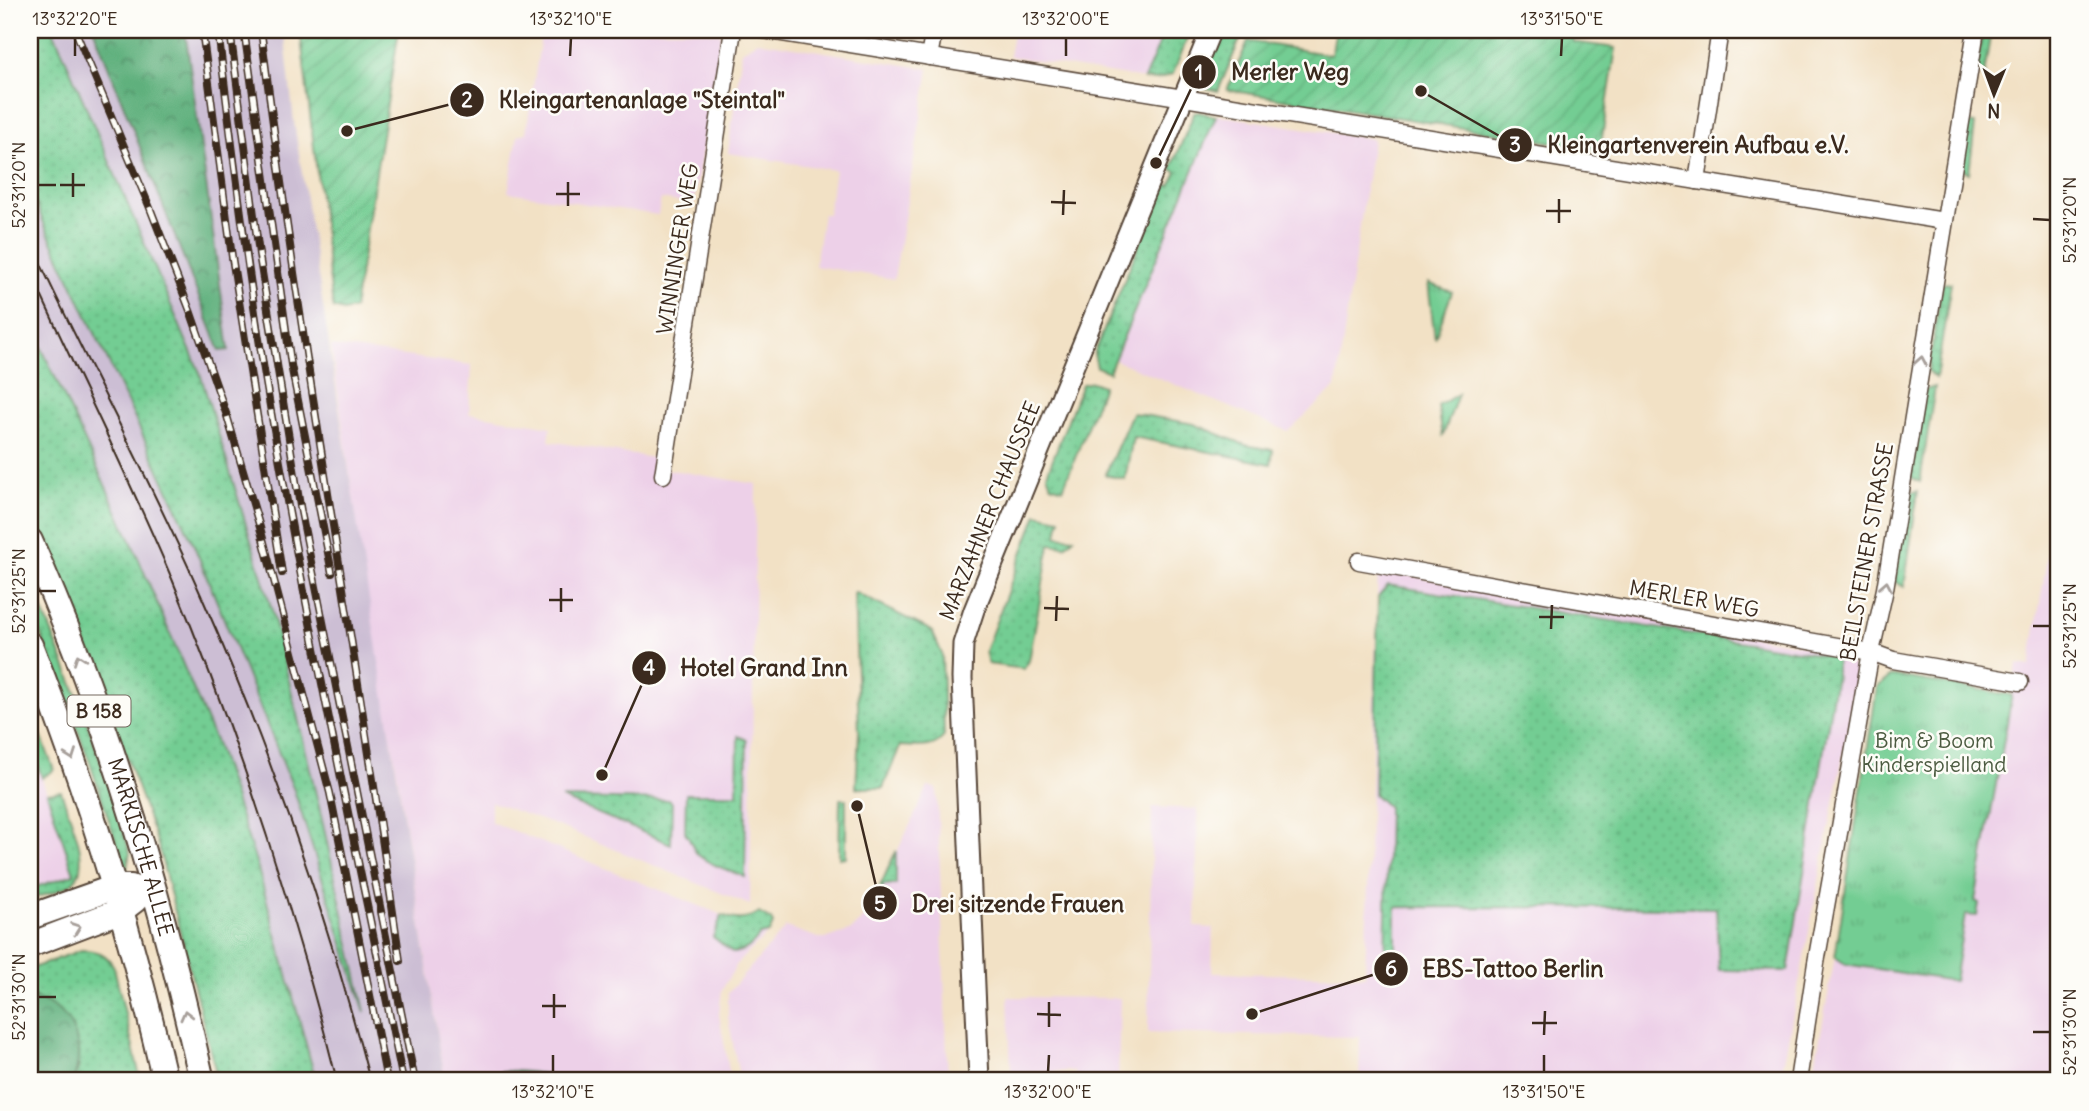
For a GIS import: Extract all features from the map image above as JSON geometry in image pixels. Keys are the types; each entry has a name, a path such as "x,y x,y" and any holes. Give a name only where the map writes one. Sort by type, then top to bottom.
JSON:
{"main road":[{"name":"MÄRKISCHE ALLEE","path":"30,541 61,610 110,743 152,887 202,1081"},
{"name":"MÄRKISCHE ALLEE","path":"30,645 77,770 115,887 165,1081"},
{"path":"30,917 115,887 152,887"},
{"path":"30,945 122,910 152,887"}],"street":[{"name":"WINNINGER WEG","path":"663,475 733,30"},
{"path":"764,30 1944,221"},
{"path":"929,57 934,30"},
{"name":"MARZAHNER CHAUSSEE","path":"979,1081 962,678 963,644 974,610 1211,30"},
{"path":"1697,181 1720,30"},
{"name":"BEILSTEINER STRASSE","path":"1798,1081 1815,967 1871,652 1885,589 1976,30"},
{"name":"MERLER WEG","path":"1359,561 1871,652 1893,660 2020,682"}],"shaded area":[{"path":"53,30 94,30 220,351 229,349 185,30 284,30 294,122 445,1081 316,1081 257,865 216,743 131,541 30,323 30,188 45,226 193,543 294,790 363,1002 77,88"},
{"path":"542,30 691,30 721,34 693,207 687,203 661,199 658,215 508,192 518,135 526,133"},
{"path":"1014,30 1178,30 1162,69 1144,79 1009,56"},
{"path":"757,41 929,69 894,279 815,266 823,214 828,214 835,170 728,153 742,51"},
{"path":"1216,115 1373,139 1336,387 1288,431 1115,360"},
{"path":"331,346 472,365 469,413 551,427 549,441 653,458 652,467 756,484 750,905 558,826 491,802 491,822 722,915 713,937 758,929 769,933 739,961 722,989 719,1015 731,1081 445,1081 374,641"},
{"path":"2059,482 2059,1081 1812,1081 1835,957 1845,964 1954,980 1965,914 1977,916 1979,904 1975,901 1994,706 2012,695 2017,664 2030,666"},
{"path":"1378,570 1839,652 1849,659 1855,669 1857,684 1780,1081 1359,1081 1360,1037 1148,1033 1152,807 1198,809 1195,927 1213,928 1212,973 1365,976"},
{"path":"30,743 74,874 30,889"},
{"path":"928,787 937,791 948,1081 740,1081 728,1017 728,993 786,927 818,938 828,938 852,930 861,921 869,911"},
{"path":"1008,997 1120,998 1118,1081 1076,1081 1075,1071 1011,1073"}],"green space":[{"path":"30,30 53,30 200,373 272,610 365,1012 294,790 193,543 45,226 30,188"},
{"path":"94,30 185,30 229,350 220,351"},
{"path":"300,30 399,30 354,309 343,311 333,308"},
{"path":"1165,30 1187,39 1173,74 1156,80 1144,79"},
{"path":"1223,30 1244,30 1218,91 1202,87 1203,77"},
{"path":"1336,30 1574,30 1573,42 1616,48 1600,150 1227,90 1248,41 1331,55"},
{"path":"1983,30 1991,30 1984,75 1977,68"},
{"path":"1194,113 1216,116 1109,372 1097,367 1094,354 1164,184 1170,186 1177,172 1171,169"},
{"path":"1967,123 1975,124 1969,173 1961,168"},
{"path":"1428,283 1452,292 1435,339"},
{"path":"1951,283 1936,378 1928,371 1942,284"},
{"path":"30,323 131,541 216,743 257,865 316,1081 218,1081 158,845 70,600 30,508"},
{"path":"1092,382 1103,386 1063,489 1051,485 1047,474 1082,384"},
{"path":"1935,387 1920,482 1911,477 1925,390"},
{"path":"1458,394 1443,436 1443,437 1438,406"},
{"path":"1132,413 1194,424 1245,445 1273,450 1271,464 1133,437 1125,479 1105,475"},
{"path":"1918,491 1904,587 1895,582 1908,493"},
{"path":"1037,514 1060,519 1057,536 1074,538 1065,546 1050,544 1029,661 1024,669 988,664 985,651"},
{"path":"30,579 80,702 112,794 130,853 126,872 90,763 30,606"},
{"path":"1388,585 1836,657 1836,675 1788,971 1719,970 1716,908 1396,907 1396,962 1385,963 1388,807 1374,794 1378,597"},
{"path":"854,592 932,631 942,654 944,736 930,746 900,746 883,788 856,788 859,732"},
{"name":"Bim & Boom Kinderspielland","path":"1890,677 2012,695 1975,901 1979,903 1977,916 1965,915 1954,981 1845,964 1835,957 1877,687"},
{"path":"30,706 54,770 42,778 30,743"},
{"path":"738,736 747,740 745,877 698,855 685,832 686,794 737,794"},
{"path":"61,791 78,839 81,865 78,876 62,889 30,899 30,889 74,874 47,793"},
{"path":"561,798 670,800 671,844"},
{"path":"840,799 846,799 846,857 839,858"},
{"path":"896,851 896,884 883,885 883,911 869,911"},
{"path":"759,913 773,924 769,933 760,935 745,949 733,953 713,937 722,915 741,919"},
{"path":"81,950 101,953 114,967 141,1081 73,1081 79,1066 32,997 30,998 30,969"},
{"path":"32,997 57,1009 73,1029 78,1053 73,1081 30,1081"},
{"path":"502,1071 534,1073 564,1081 492,1081"}],"tram line":[{"path":"30,241 138,460 226,652 316,895 370,1081"},
{"path":"30,271 155,540 197,640 264,827 303,953 337,1081"}],"railway":[{"path":"75,30 150,208 227,416 261,531 330,793 387,1081"},
{"path":"202,30 232,257 282,573"},
{"path":"218,30 242,222 271,412 318,664 403,1081"},
{"path":"230,30 259,254 301,512 415,1081"},
{"path":"244,30 291,365 332,573"},
{"path":"261,30 310,379 400,961"}],"place":[{"name":"Kleingartenverein Aufbau e.V.","path":"1421,91"},
{"name":"Kleingartenanlage \"Steintal\"","path":"347,131"},
{"name":"Merler Weg","path":"1156,163"},
{"name":"Hotel Grand Inn","path":"602,775"},
{"name":"Drei sitzende Frauen","path":"857,806"},
{"name":"EBS-Tattoo Berlin","path":"1252,1014"}]}
